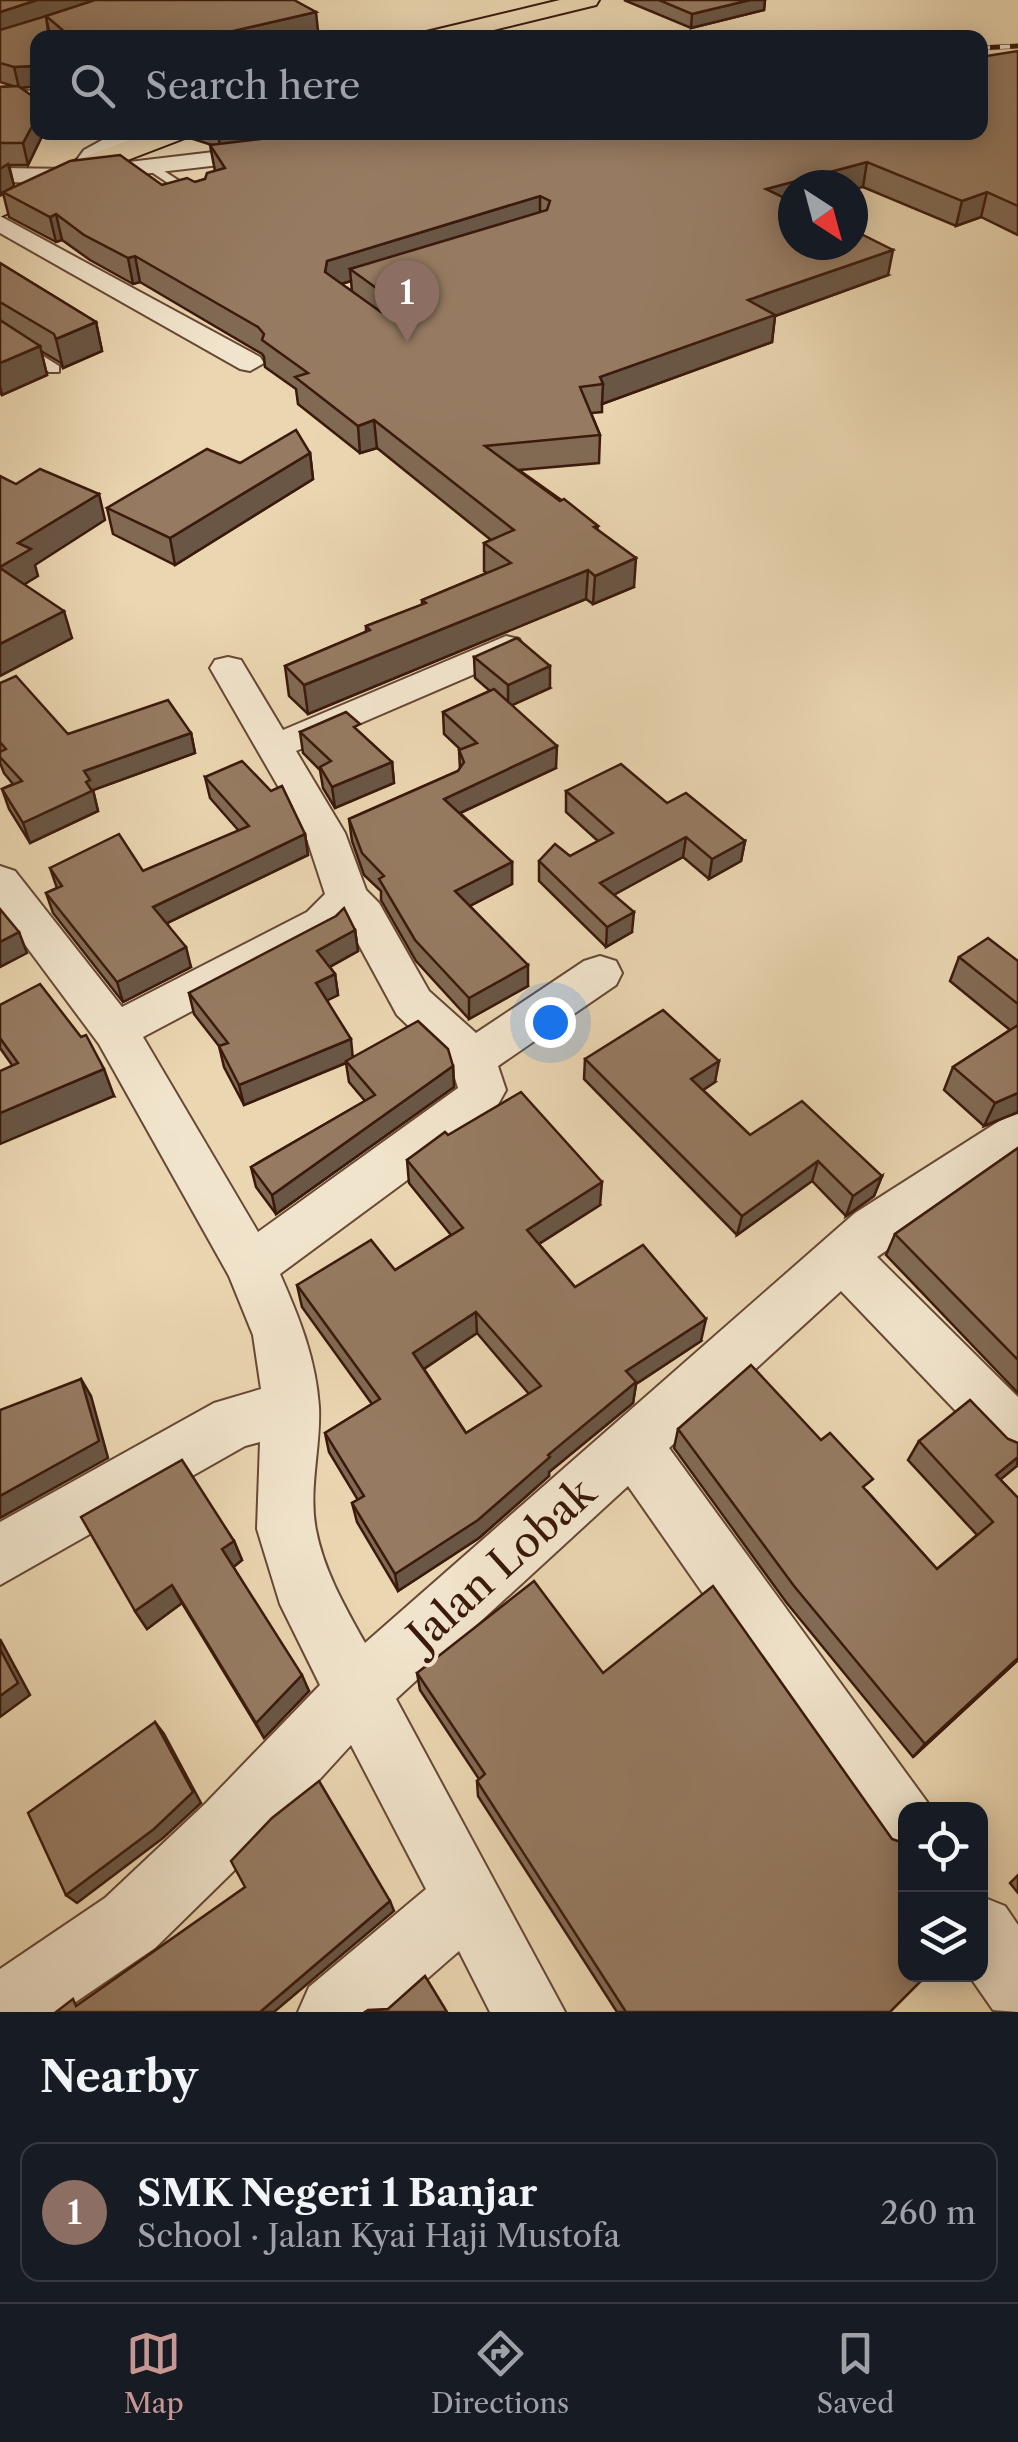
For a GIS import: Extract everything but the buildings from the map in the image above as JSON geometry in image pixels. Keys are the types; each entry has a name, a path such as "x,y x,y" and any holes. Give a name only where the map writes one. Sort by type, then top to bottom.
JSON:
{"main road":[{"path":"455,30 553,3 588,0"},
{"path":"0,208 73,172 155,140"}],"street":[{"path":"4,95 30,96"},
{"path":"73,172 92,154 119,140"},
{"path":"0,174 151,167 304,148"},
{"path":"0,223 250,363"},
{"path":"273,748 506,647"},
{"path":"228,668 273,748 342,826 347,897 364,914 414,1002 473,1059 482,1090 473,1105 251,1266"},
{"path":"3,890 115,1032 251,1266 280,1335 291,1408 285,1474 286,1530 310,1604 529,2012"},
{"path":"115,1032 322,923 347,897"},
{"path":"473,1059 600,974"},
{"name":"Jalan Lobak","path":"0,2012 130,1923 230,1827 357,1692 872,1229 1018,1134"},
{"path":"842,1257 1018,1436"},
{"path":"0,1555 234,1422 291,1408"},
{"path":"633,1446 898,1815"},
{"path":"334,2012 467,1899"},
{"path":"988,1942 1018,1985"}],"lane":[{"path":"151,167 202,200"},
{"path":"0,333 54,369"}],"railway":[{"path":"988,48 1018,46"}],"place":[{"name":"SMK Negeri 1 Banjar","path":"407,342"}]}
